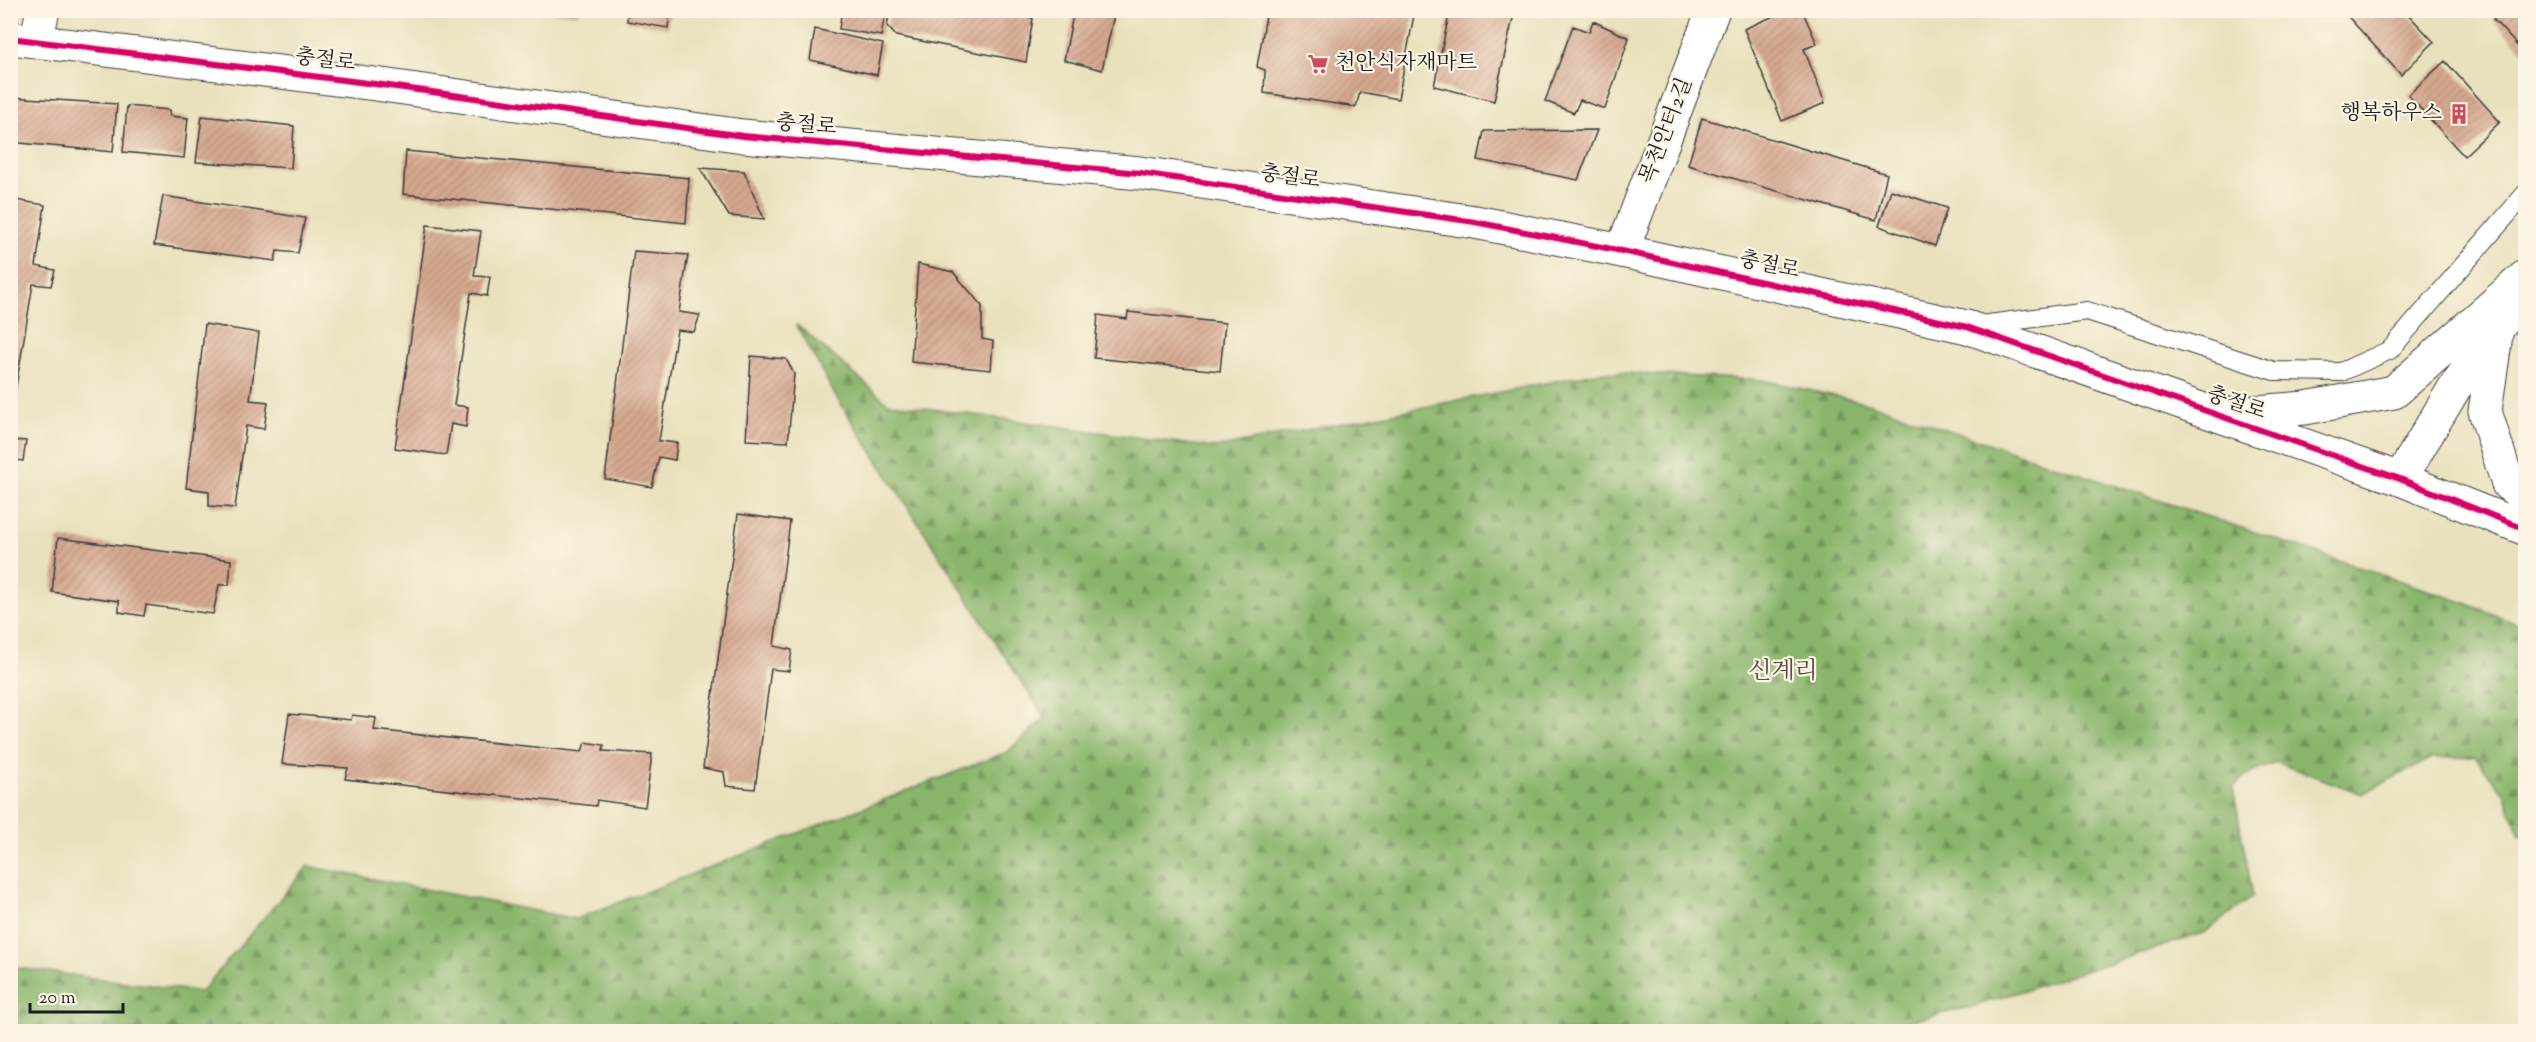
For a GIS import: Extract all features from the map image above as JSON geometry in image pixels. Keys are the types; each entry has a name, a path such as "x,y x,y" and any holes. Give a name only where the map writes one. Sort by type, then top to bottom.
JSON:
{"street":[{"name":"목천안터2길","path":"1622,251 1713,10"},
{"name":"충절로","path":"30,30 375,84 743,136 1140,173 1476,222 1622,251 1967,327 2400,479 2526,529"},
{"path":"2218,415 2305,408 2394,392 2526,276"},
{"path":"2400,479 2455,387 2526,290"},
{"path":"2497,329 2485,411 2508,484 2526,497"}],"lane":[{"path":"1967,327 2087,311 2274,371 2341,372 2390,350 2526,193"}],"green space":[{"path":"796,324 888,403 1215,448 1601,372 1763,380 1871,404 2463,602 2525,627 2525,835 2520,836 2504,793 2475,757 2432,758 2362,794 2276,762 2245,776 2233,788 2253,896 2204,933 1975,1006 1868,1031 11,1031 11,967 201,992 308,866 576,919 1007,752 1045,718 835,395"}],"building":[{"path":"529,10 580,10 579,15"},
{"path":"628,10 670,10 668,28 627,21"},
{"path":"842,10 886,10 881,36 839,29"},
{"path":"890,10 991,10 1033,18 1026,62 896,36 887,26"},
{"path":"1074,10 1115,10 1102,70 1064,60"},
{"path":"1267,10 1415,10 1398,99 1360,92 1356,107 1264,93 1265,70 1257,67"},
{"path":"1450,10 1503,10 1514,14 1494,101 1434,86"},
{"path":"1788,10 1802,10 1817,44 1804,49 1825,103 1782,121 1744,29"},
{"name":"행복하우스","path":"2342,10 2404,10 2434,42 2401,75"},
{"path":"2502,10 2526,10 2526,55 2493,19"},
{"path":"1593,21 1629,38 1605,109 1580,100 1574,113 1545,101 1573,26 1589,32"},
{"path":"815,29 883,44 877,75 810,60"},
{"name":"행복하우스","path":"2445,61 2500,122 2464,156 2408,95"},
{"path":"10,97 117,104 113,152 10,142"},
{"path":"127,106 169,110 170,116 188,118 184,158 123,152"},
{"path":"202,116 294,126 291,168 196,162"},
{"path":"1702,118 1887,174 1876,220 1688,165"},
{"path":"1597,130 1578,180 1478,160 1484,131"},
{"path":"406,151 689,178 686,223 403,194"},
{"path":"700,168 744,171 764,219 729,216"},
{"path":"1891,190 1947,208 1935,246 1879,226"},
{"path":"163,196 305,218 298,253 277,251 275,261 154,245"},
{"path":"10,199 45,205 36,266 55,270 51,286 33,284 12,411"},
{"path":"427,225 481,231 474,276 490,277 487,296 471,293 454,405 468,407 466,427 451,424 446,455 395,448"},
{"path":"634,251 688,255 679,312 700,315 694,332 677,330 659,441 677,443 675,460 659,457 652,487 605,479"},
{"path":"918,264 953,272 982,306 982,339 993,341 991,370 911,362"},
{"path":"1128,312 1225,323 1220,371 1094,358 1098,315 1127,319"},
{"path":"205,324 259,333 250,400 268,402 264,429 246,426 235,508 209,506 209,491 186,488"},
{"path":"751,356 786,359 794,374 788,442 746,440"},
{"path":"10,440 26,441 23,461 10,459"},
{"path":"738,514 790,521 774,646 792,650 789,671 771,669 755,789 726,786 724,772 703,768"},
{"path":"58,538 231,560 229,585 219,585 213,614 146,605 144,616 119,612 119,601 52,592"},
{"path":"289,714 351,720 352,715 376,718 374,730 582,752 585,742 604,745 603,751 652,754 645,807 597,800 596,806 345,779 348,768 282,764"}],"cycle path":[{"path":"10,38 375,84 743,136 1140,173 1475,222 1622,251 1967,327 2400,479 2526,529"}],"place":[{"name":"천안식자재마트","path":"1318,64"},
{"name":"행복하우스","path":"2459,114"}],"district":[{"name":"신계리","path":"1783,672"}]}
